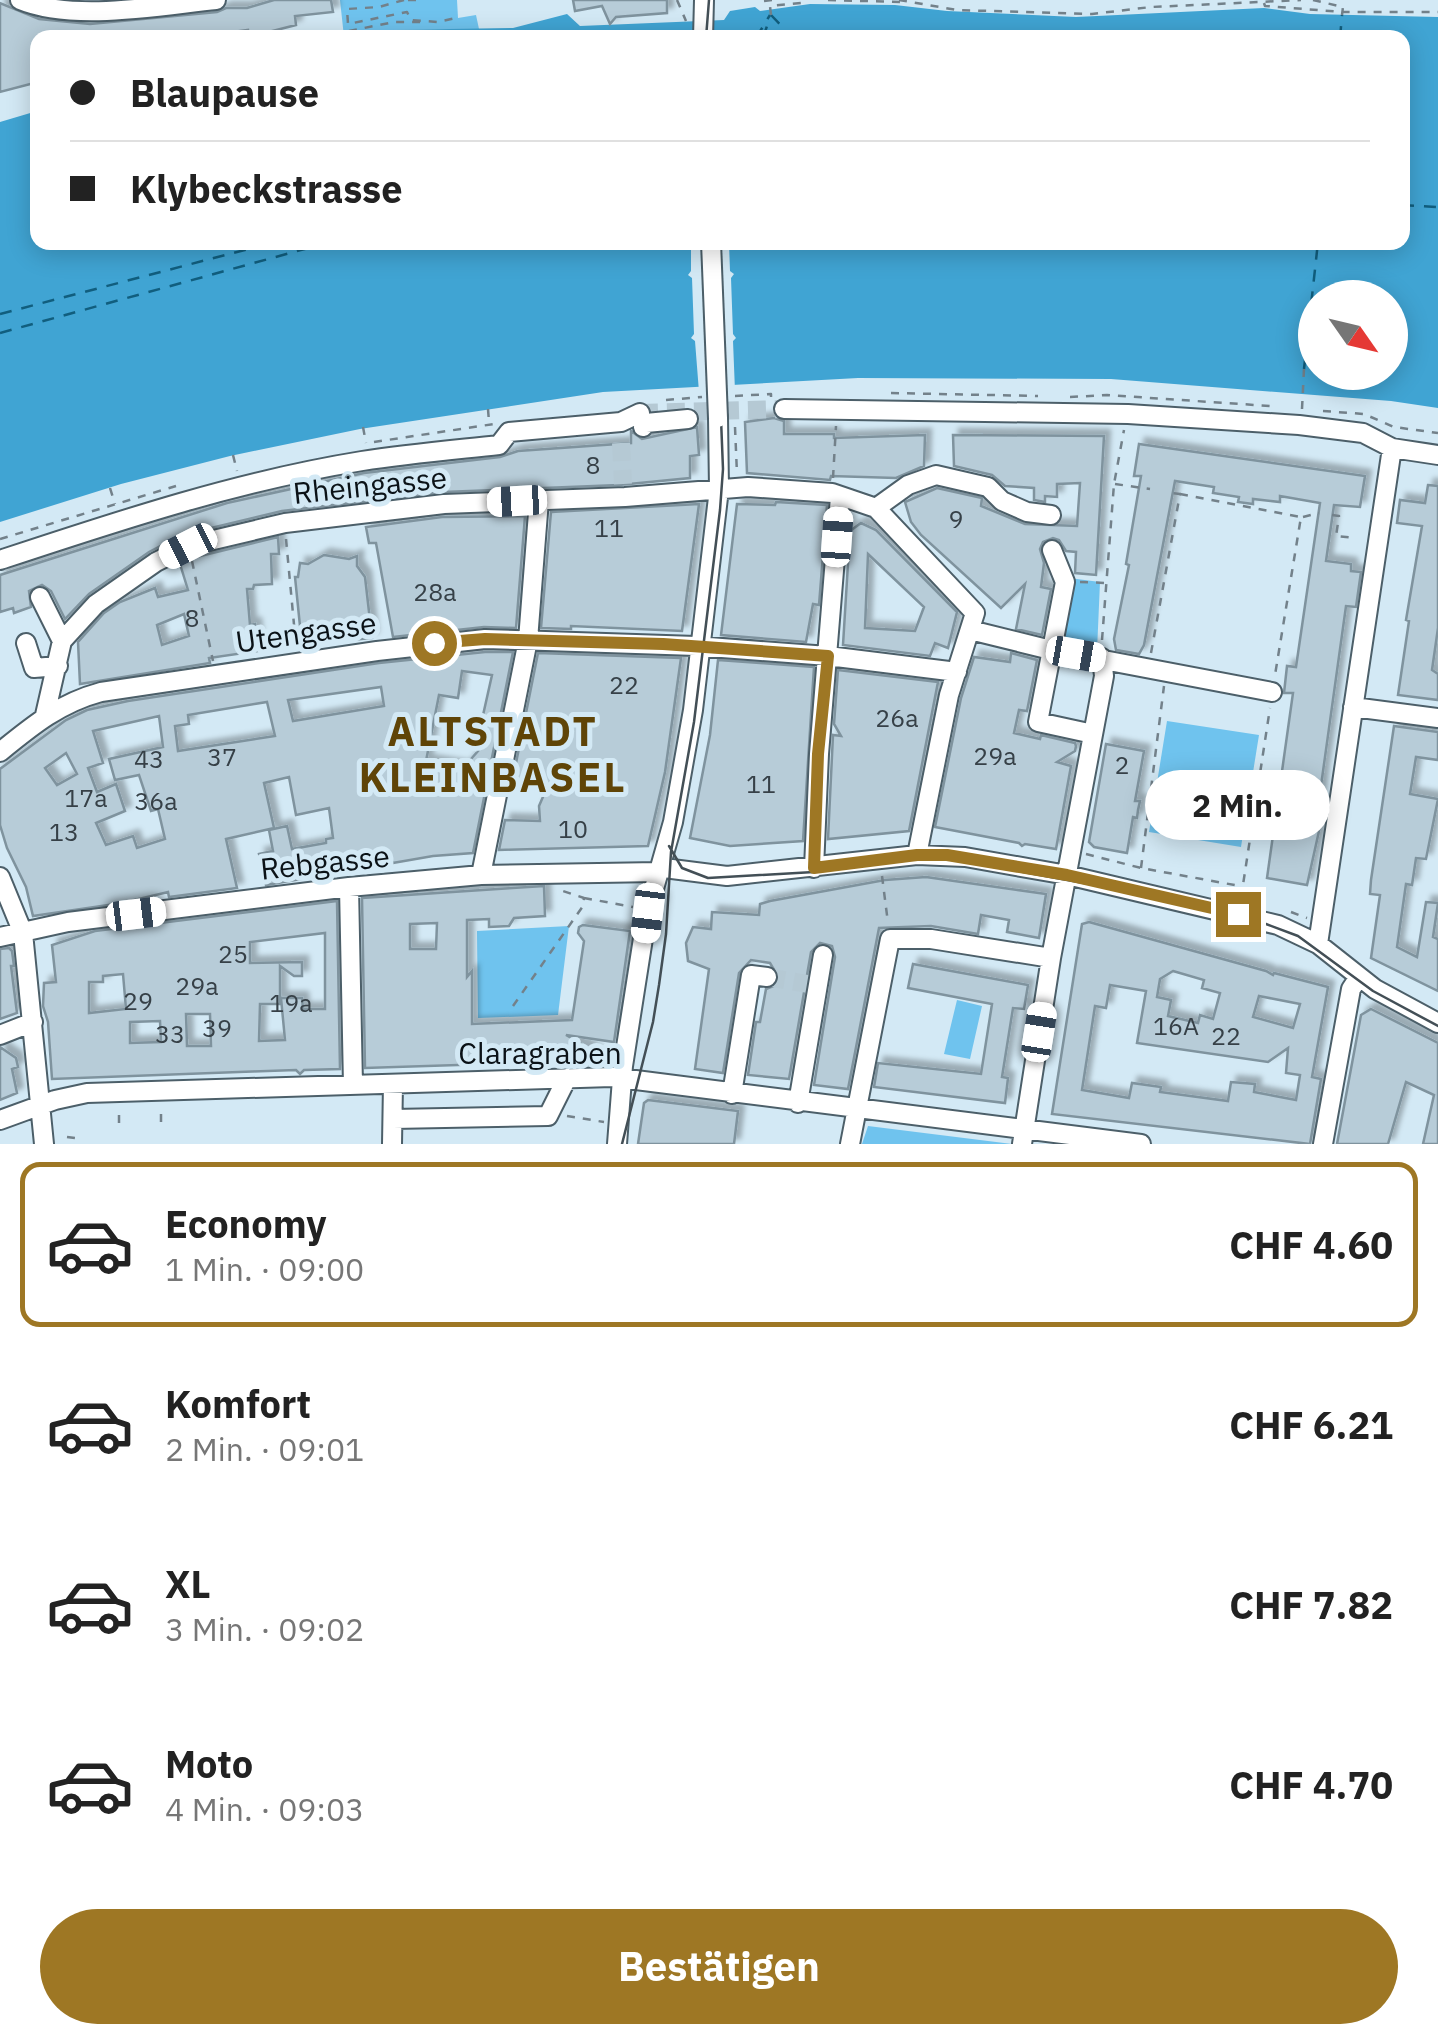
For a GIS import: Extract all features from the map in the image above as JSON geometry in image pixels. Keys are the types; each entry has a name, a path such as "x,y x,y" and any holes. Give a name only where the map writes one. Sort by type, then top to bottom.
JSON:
{"street":[{"path":"20,0 38,8 87,9 216,0"},
{"path":"619,1135 622,1078 648,913 673,822 719,489 711,250"},
{"path":"777,403 837,410 1128,414 1299,425 1363,433 1392,448 1438,455"},
{"path":"0,560 157,509 272,480 360,462 499,445 509,432 688,419"},
{"path":"621,422 621,443"},
{"path":"1318,944 1392,448"},
{"path":"917,855 936,751 976,613 876,508 908,485 936,475 988,487 1002,501 1051,516"},
{"name":"Rheingasse","path":"62,641 96,604 188,546 285,522 624,490 774,488 832,493 876,508"},
{"path":"814,868 818,754 840,498"},
{"path":"481,875 528,640 538,500"},
{"path":"1052,550 1065,582 1038,722 1094,734"},
{"path":"40,597 62,641 45,715"},
{"path":"970,630 1051,650 1272,692"},
{"name":"Utengasse","path":"0,752 45,715 75,699 101,692 462,640 700,646 956,672"},
{"path":"26,642 34,668 58,666"},
{"path":"1022,1137 1104,676 1102,658"},
{"path":"1353,707 1438,718"},
{"name":"Rebgasse","path":"0,937 68,922 348,887 481,875 658,872 664,868 716,876 917,855 965,857 1067,875 1278,925 1318,944 1392,1000 1438,1023"},
{"path":"0,877 23,933 43,1138"},
{"path":"348,887 353,1085"},
{"path":"850,1144 890,940 931,939 1051,958"},
{"path":"798,1102 813,984 823,954"},
{"path":"732,1094 751,975 767,977"},
{"path":"1323,1144 1351,990 1359,977"},
{"path":"0,1035 33,1022"},
{"path":"393,1119 548,1116 567,1078"},
{"name":"Claragraben","path":"0,1123 38,1106 87,1093 622,1078 1022,1137 1140,1144"},
{"path":"392,1144 393,1084"}],"path":[{"path":"421,0 406,0 379,12 347,9 348,24 408,12 411,20 456,18"},
{"path":"677,0 686,21"},
{"path":"764,1 773,0"},
{"path":"771,15 770,6 800,0"},
{"path":"828,0 900,1 957,10 1043,14 1300,0"},
{"path":"1157,0 1157,7"},
{"path":"1313,0 1343,7 1342,14"},
{"path":"1263,2 1265,6 1282,9 1342,14 1438,12"},
{"path":"354,30 420,21"},
{"path":"1301,416 1303,390"},
{"path":"741,395 771,394 777,403"},
{"path":"666,400 692,397"},
{"path":"488,408 490,424"},
{"path":"834,474 837,410"},
{"path":"1102,658 1114,484 1128,414"},
{"path":"364,427 366,443"},
{"path":"233,455 238,472"},
{"path":"1114,484 1150,490"},
{"path":"110,488 116,504"},
{"path":"0,540 168,488"},
{"path":"1172,493 1301,517 1319,513"},
{"path":"1140,868 1157,671 1180,494"},
{"path":"1332,515 1339,516 1336,536 1355,538"},
{"path":"1241,899 1301,517"},
{"path":"285,522 298,662"},
{"path":"188,546 216,674"},
{"path":"1065,582 1108,583"},
{"path":"1103,631 1110,632"},
{"path":"1072,846 1090,857 1242,887"},
{"path":"880,858 890,940"},
{"path":"555,872 560,890 584,898 630,904 637,912"},
{"path":"513,1006 567,932 584,898"},
{"path":"161,1114 161,1127"},
{"path":"119,1116 119,1128"},
{"path":"548,1116 572,1116 619,1135"},
{"path":"67,1137 82,1139"}],"shaded area":[{"path":"340,0 457,0 458,18 476,15 479,29 389,30 343,30"},
{"path":"810,4 895,5 1076,17 1264,8 1310,14 1438,17 1438,408 1111,379 858,378 603,392 360,429 230,456 121,484 0,522 0,122 30,113 30,250 1410,250 1410,30 389,30 513,28 567,14 580,26 724,20 730,11"},
{"path":"1069,578 1100,582 1097,651 1058,641"},
{"path":"1167,721 1259,735 1241,847 1149,832"},
{"path":"569,926 558,1015 478,1018 477,931"},
{"path":"957,1000 982,1006 970,1059 944,1054"},
{"path":"868,1126 1012,1144 862,1144"}],"pier":[{"path":"691,250 729,250 730,271 734,274 731,278 735,391 699,392 695,341 691,338"}],"building":[{"path":"274,0 331,0 333,12 295,16 296,25 276,30 30,30 30,84 0,92 0,3 39,19 90,24 247,8"},
{"path":"573,0 667,0 667,13 616,17 610,24 602,6 575,11"},
{"path":"774,418 784,421 784,434 834,434 834,438 925,435 924,466 896,478 831,476 830,480 747,473 745,422"},
{"path":"697,427 699,455 690,456 690,478 444,492 282,511 182,535 149,552 89,594 65,619 51,591 42,585 29,591 31,607 14,613 13,608 0,612 0,575 227,503 364,473 500,457 518,451 631,443 631,431 642,439"},
{"path":"953,435 1104,436 1096,575 1075,573 1076,552 1066,551 1059,540 1043,542 1041,587 1051,589 1042,635 1016,629 1025,584 1001,608 921,535 911,522 905,502 937,488 982,498 981,506 1025,524 1077,526 1080,483 1057,484 1057,497 1045,496 1045,502 1034,500 1034,488 1005,486 992,475 954,466"},
{"path":"1139,444 1365,476 1360,507 1334,505 1326,561 1351,564 1351,571 1361,572 1356,607 1346,606 1319,800 1324,804 1307,885 1267,878 1293,693 1284,693 1287,666 1296,667 1320,503 1280,496 1280,502 1238,502 1239,497 1213,493 1214,487 1175,481 1144,645 1139,654 1116,650 1114,639 1141,476 1134,476"},
{"path":"1428,485 1438,486 1438,628 1432,670 1438,674 1438,700 1398,695 1422,526 1397,523 1400,500 1425,503"},
{"path":"699,504 682,631 541,628 551,512"},
{"path":"737,504 827,505 819,605 813,604 806,642 721,635"},
{"path":"525,516 516,628 484,627 393,637 376,543 369,543 366,527 442,517"},
{"path":"861,523 876,530 957,612 948,648 935,643 930,656 843,645 850,531","holes":["868,554 924,607 915,631 865,628"]},
{"path":"278,537 279,554 271,554 272,584 247,589 250,625 255,624 258,651 209,658 210,663 80,684 78,642 104,613 120,602 155,588 158,597 188,590 180,564","holes":["184,614 189,636 162,645 157,625"]},
{"path":"324,555 349,559 357,556 357,566 365,577 372,638 353,640 352,634 320,638 321,644 302,646 295,577 300,563 308,564"},
{"path":"513,652 473,853 433,856 266,885 259,854 273,851 269,830 287,826 292,849 326,843 326,839 333,838 329,808 296,815 289,777 264,783 274,828 226,839 237,888 169,897 168,892 33,916 26,887 0,825 0,769 66,720 87,710 128,701 379,663","holes":["462,671 492,675 477,742 480,744 475,749 478,751 464,767 426,761 439,695 458,698","381,687 384,706 293,721 288,700","267,702 275,736 178,751 175,726 189,724 188,715","159,716 163,747 109,759 115,780 139,775 151,811 158,809 165,839 137,848 133,836 106,845 96,823 125,811 116,784 97,792 88,768 103,763 93,731","66,753 77,774 57,785 45,768"]},
{"path":"538,653 681,658 665,772 648,846 499,850 505,820 540,821 539,806 546,790 512,783"},
{"path":"1011,653 1037,660 1027,711 1019,710 1014,733 1040,739 1041,735 1076,746 1075,751 1057,762 1071,766 1056,849 1022,846 935,827 961,698 974,657 1010,662"},
{"path":"718,660 814,667 803,841 730,846 690,838 710,735"},
{"path":"838,670 938,682 909,831 828,839 833,735 841,736 834,724"},
{"path":"1394,726 1438,732 1438,760 1416,757 1410,794 1438,799 1426,859 1416,858 1412,885 1406,884 1397,947 1417,957 1426,902 1438,903 1433,937 1438,939 1438,991 1371,958 1380,895 1370,894 1371,880"},
{"path":"1106,744 1144,751 1135,801 1140,801 1127,853 1094,847 1089,842"},
{"path":"926,877 1046,894 1039,938 1007,932 1009,920 981,915 978,934 931,926 879,928 848,1089 814,1085 835,957 832,946 820,943 811,952 789,1079 748,1075 756,1022 760,1022 766,989 776,985 779,978 770,963 751,960 739,973 723,1073 695,1069 709,969 688,961 686,943 693,927 711,929 712,912 759,915 760,904 770,901 885,880"},
{"path":"544,886 545,916 514,918 509,926 489,927 489,919 467,920 472,1024 572,1020 584,941 579,927 630,931 614,1042 566,1035 604,1057 599,1064 579,1061 365,1068 362,898","holes":["437,923 436,949 410,949 410,924"]},
{"path":"337,901 340,1069 304,1070 300,1074 296,1070 52,1079 48,1022 43,1006 44,983 56,982 52,945 95,931","holes":["325,933 325,1009 303,1009 302,998 281,998 285,1040 259,1041 260,1004 280,1004 280,966 294,976 302,976 302,962 250,963 250,942","123,974 126,1009 89,1013 89,982 103,982 103,976","186,1014 210,1014 211,1046 187,1046","160,1021 161,1042 130,1043 130,1022"]},
{"path":"1089,922 1328,987 1312,1077 1321,1079 1310,1144 1052,1114 1082,924","holes":["1173,971 1204,980 1202,988 1220,993 1213,1019 1200,1015 1198,1023 1168,1016 1171,1000 1157,997 1160,979","1110,985 1146,991 1137,1043 1268,1062 1288,1048 1286,1073 1300,1075 1296,1100 1254,1092 1255,1084 1231,1082 1228,1101 1160,1092 1161,1087 1132,1083 1129,1098 1082,1090 1095,1006 1106,1008","1259,996 1300,1004 1293,1028 1253,1017"]},
{"path":"9,948 17,1013 0,1019 0,949"},
{"path":"913,964 1028,985 1024,1009 1013,1008 1002,1077 1008,1078 1005,1103 874,1087 878,1063 981,1074 992,1004 908,988"},
{"path":"1371,1009 1438,1043 1438,1144 1423,1144 1434,1095 1406,1082 1388,1144 1337,1144 1361,1015"},
{"path":"0,1047 16,1058 18,1067 12,1069 17,1093 0,1100"},
{"path":"648,1100 738,1111 734,1144 638,1144 644,1103"}],"ferry route":[{"path":"761,30 770,15"},
{"path":"771,15 785,30"},
{"path":"1341,30 1342,15"},
{"path":"766,30 770,17"},
{"path":"1410,205 1438,207"},
{"path":"0,314 244,250"},
{"path":"0,333 301,250"},
{"path":"1314,280 1317,250"}],"tunnel":[{"path":"640,413 784,409"},
{"path":"621,443 623,484"},
{"path":"767,977 808,984"}],"tram line":[{"path":"707,30 709,0"},
{"path":"622,1144 659,985 671,852 694,722 720,510 723,469 714,250"},
{"path":"669,846 682,868 708,878 947,858 1133,892 1266,924 1298,936 1373,991 1438,1026"}],"district":[{"name":"ALTSTADT KLEINBASEL","path":"493,755"}],"route":[{"path":"434,643 485,639 663,644 828,656 818,754 814,868 880,858 947,855 1067,875 1238,914"}]}
